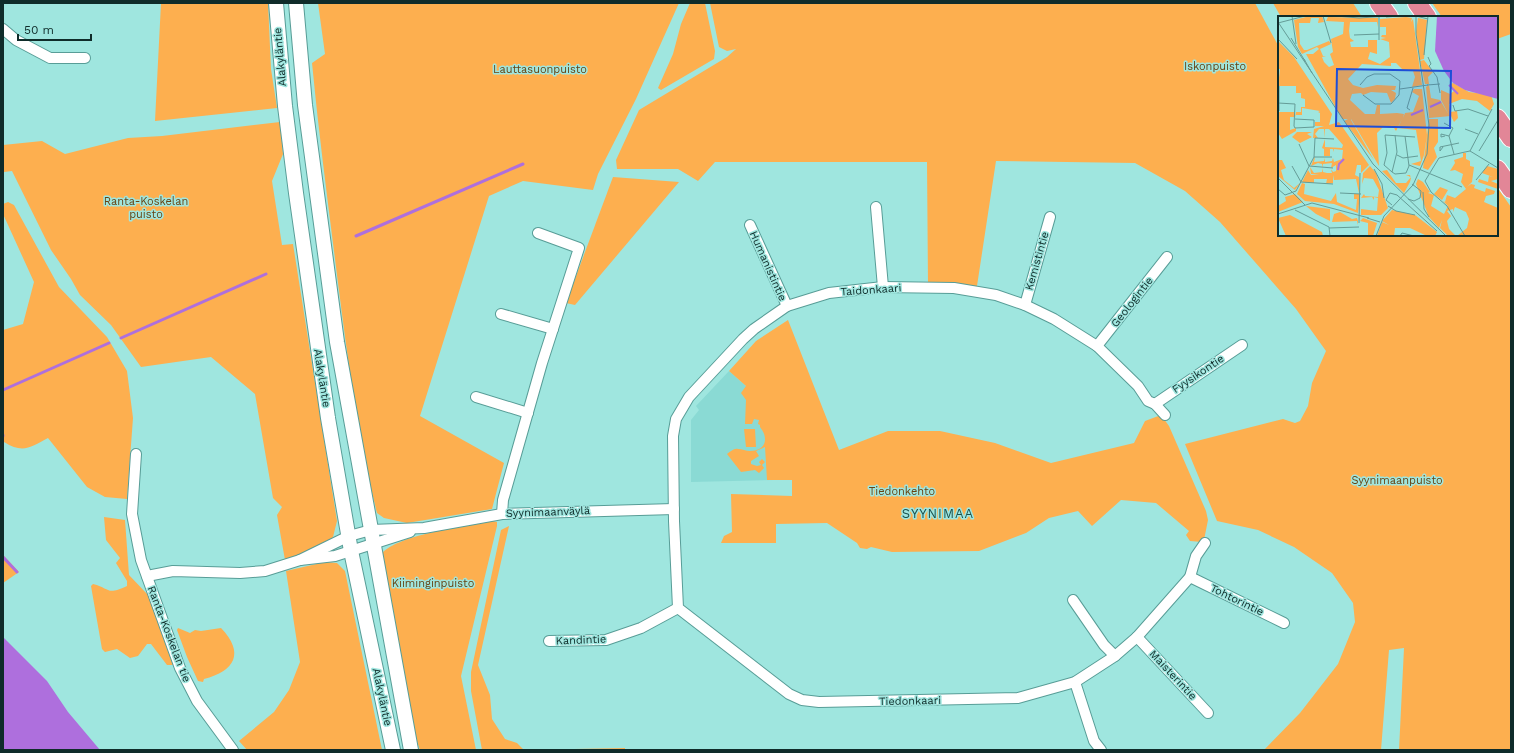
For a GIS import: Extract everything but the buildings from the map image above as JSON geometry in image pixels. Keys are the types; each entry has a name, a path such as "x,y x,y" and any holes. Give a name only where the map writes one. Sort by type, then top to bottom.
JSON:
{"highway":[{"path":"1379,3 1388,16"},
{"path":"1417,3 1426,16"},
{"path":"1498,119 1511,138"},
{"path":"1498,170 1511,189"}],"main road":[{"name":"Alakyläntie","path":"276,3 285,106 328,418 351,551 393,750"},
{"name":"Alakyläntie","path":"296,3 305,105 337,342 411,750"}],"street":[{"path":"3,29 16,40 50,58 84,58"},
{"path":"876,206 883,287"},
{"name":"Kemistintie","path":"1025,305 1050,217"},
{"name":"Humanistintie","path":"750,226 787,306"},
{"path":"502,514 503,500 528,413 579,248 538,233"},
{"name":"Geologintie","path":"1097,346 1167,258"},
{"name":"Taidonkaari","path":"674,509 673,436 676,419 689,397 742,339 754,329 787,306 829,293 883,287 954,288 996,295 1025,305 1054,320 1097,346 1137,385 1148,401 1155,404 1165,415"},
{"path":"501,314 553,329"},
{"name":"Fyysikontie","path":"1155,404 1242,345"},
{"path":"476,397 528,413"},
{"name":"Ranta-Koskelan tie","path":"136,454 132,519 141,560 180,668 197,701 234,750"},
{"name":"Syynimaanväylä","path":"351,551 424,528 502,514 674,509"},
{"path":"674,509 678,608"},
{"name":"Syynimaanväylä","path":"371,530 424,528"},
{"name":"Ranta-Koskelan tie","path":"147,576 173,571 240,573 265,571 300,560 349,536 371,530"},
{"name":"Tiedonkaari","path":"678,608 755,669 789,694 802,700 881,701 1018,698 1075,682 1115,656 1137,637 1190,577 1196,556 1205,543"},
{"name":"Ranta-Koskelan tie","path":"300,560 335,556 351,551"},
{"name":"Tohtorintie","path":"1190,577 1284,623"},
{"path":"1073,600 1104,644 1115,656"},
{"name":"Kandintie","path":"549,641 606,640 641,628 678,608"},
{"name":"Maisterintie","path":"1137,637 1208,713"},
{"path":"1075,682 1094,741 1101,750"}],"shaded area":[{"path":"729,371 746,386 821,479 691,482 691,420 699,410 696,406"},
{"path":"3,637 47,681 68,712 100,750 3,750"}],"green space":[{"path":"161,3 268,3 271,69 277,108 155,121"},
{"name":"Lauttasuonpuisto","path":"318,3 679,3 636,99 598,174 593,190 523,181 489,196 420,416 504,463 492,509 407,523 384,518 377,513 364,456 354,399 321,146 312,63 325,54"},
{"path":"690,3 705,3 715,51 714,59 661,90 658,88 673,54 681,24"},
{"path":"710,3 1255,3 1278,45 1278,236 1498,236 1498,188 1511,207 1511,750 1399,750 1404,648 1389,650 1381,750 1264,750 1300,713 1338,664 1355,622 1353,603 1332,573 1294,547 1258,530 1217,521 1185,444 1283,419 1295,423 1300,421 1308,406 1312,383 1326,351 1296,309 1220,222 1185,191 1135,163 996,161 977,286 928,284 927,162 715,162 698,181 678,169 617,169 616,160 639,110 727,57 736,49 727,51 719,47"},
{"path":"1273,3 1353,3 1361,16 1280,16"},
{"path":"1432,3 1511,3 1511,34 1498,39 1498,16 1441,16"},
{"name":"Ranta-Koskelan puisto","path":"280,122 283,154 272,181 282,245 293,244 337,521 333,537 320,547 285,560 277,515 282,507 273,498 255,394 211,357 141,367 111,325 80,295 51,250 12,171 4,172 3,170 3,145 42,141 65,154 128,138 162,136"},
{"path":"613,177 679,182 575,305 566,303"},
{"path":"8,202 14,205 59,287 107,337 127,371 133,418 127,499 105,497 87,487 48,438 27,448 16,448 4,442 3,443 3,330 23,324 34,282 3,214 3,204"},
{"name":"Tiedonkehto","path":"788,320 839,450 888,431 940,431 995,443 1051,463 1134,443 1145,421 1161,415 1169,426 1206,511 1208,520 1204,540 1202,542 1190,541 1186,535 1189,531 1156,503 1121,500 1092,526 1078,511 1049,518 1026,533 979,551 892,552 871,547 867,549 860,548 857,543 827,523 776,524 776,543 721,543 724,536 732,532 731,494 792,496 792,480 767,480 765,447 756,451 759,456 751,461 751,464 757,466 761,465 759,462 762,459 765,462 762,465 764,468 759,473 755,470 741,472 727,454 732,450 737,449 748,451 760,449 763,446 765,439 763,431 758,424 759,420 754,419 752,424 745,424 746,400 741,393 746,386 729,371 756,341"},
{"path":"744,429 755,429 756,447 746,447"},
{"path":"104,517 125,520 129,575 148,595 173,665 167,665 151,644 147,644 138,656 130,658 117,649 105,652 102,649 91,586 93,584 111,591 127,586 127,581 116,563 120,558 106,540"},
{"name":"Kiiminginpuisto","path":"492,521 497,522 497,526 461,676 476,750 420,750 413,730 380,556 387,549 399,542 414,537 432,532"},
{"path":"509,526 478,665 490,695 492,719 505,739 517,743 524,750 482,750 471,691 471,672 501,530"},
{"path":"3,555 19,572 3,583"},
{"path":"325,562 337,563 345,571 382,750 247,750 239,741 274,712 289,690 300,662 286,571"},
{"path":"178,628 190,633 195,630 201,631 221,628 233,645 233,660 229,666 215,676 204,679 203,682 198,681 187,657 177,630"},
{"path":"625,748 625,750 524,750"}],"waterway":[{"path":"356,236 523,164"},
{"path":"121,338 266,274"},
{"path":"3,390 109,343"},
{"path":"3,557 17,572"}],"district":[{"name":"SYYNIMAA","path":"938,513"}],"park label":[{"name":"Iskonpuisto","path":"1215,66"},
{"name":"Syynimaanpuisto","path":"1397,480"}]}
